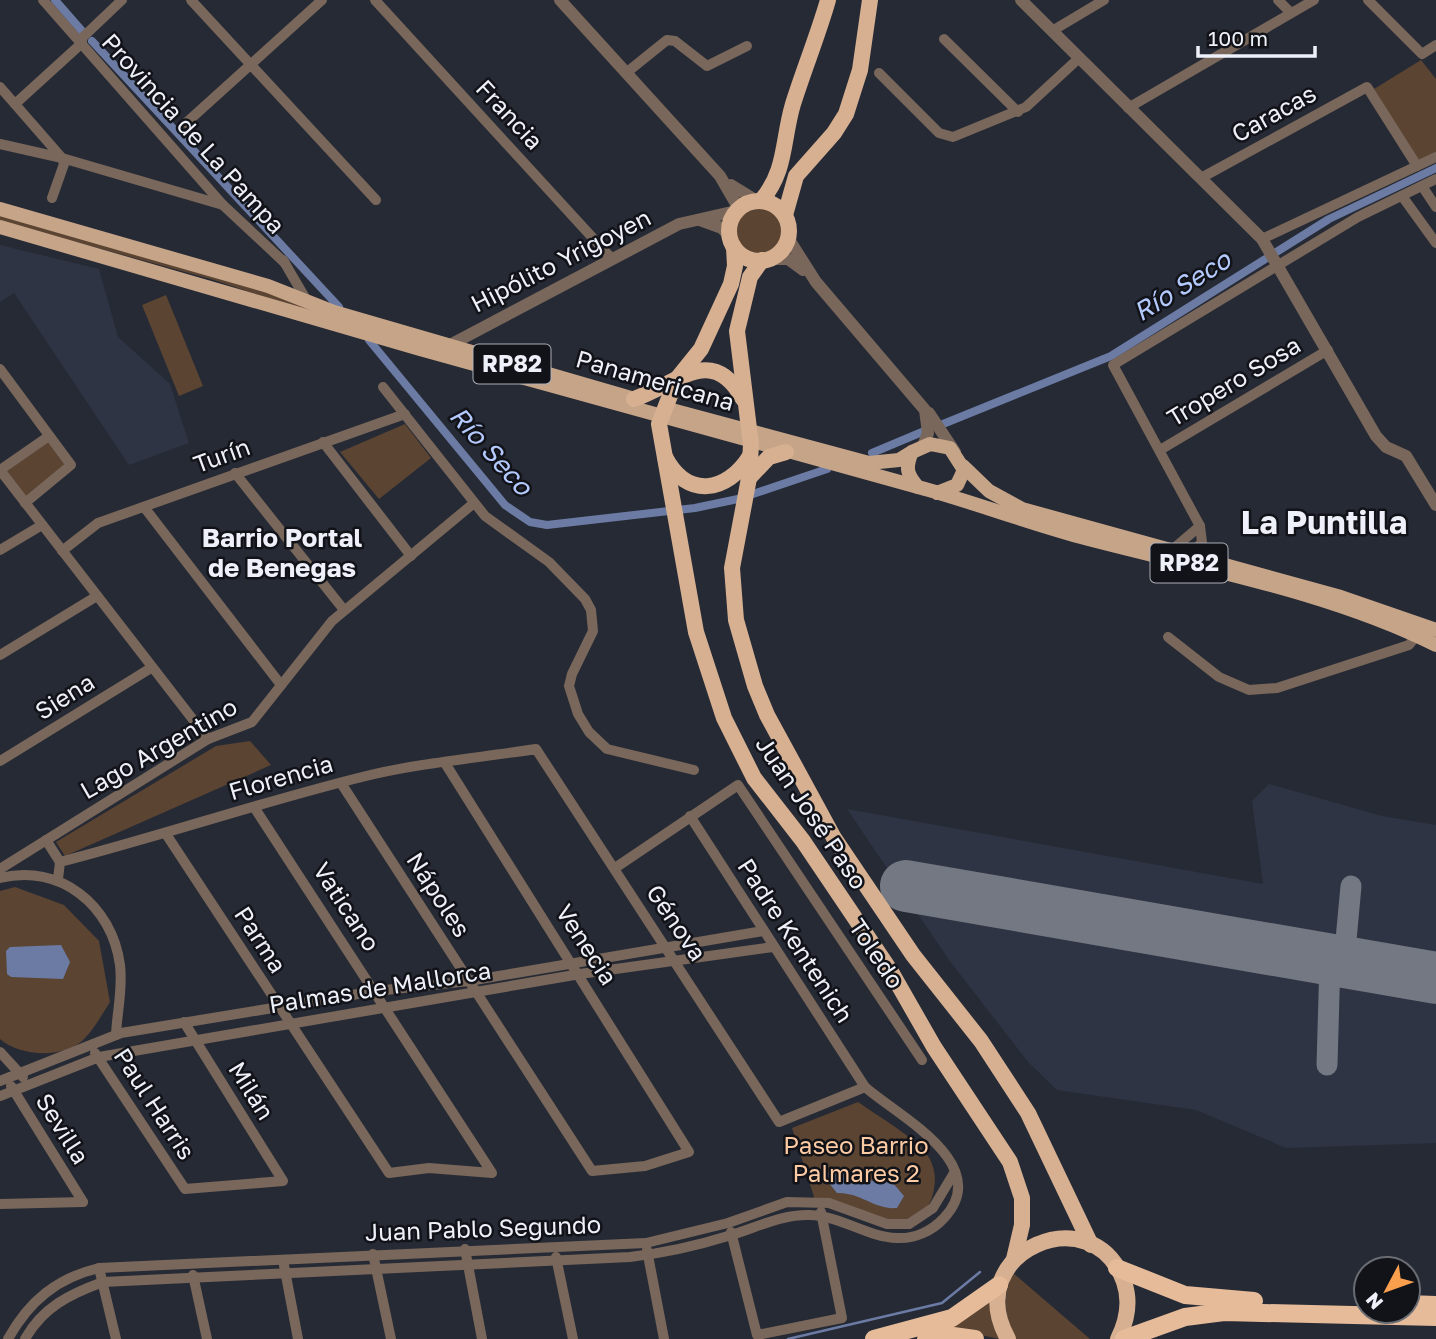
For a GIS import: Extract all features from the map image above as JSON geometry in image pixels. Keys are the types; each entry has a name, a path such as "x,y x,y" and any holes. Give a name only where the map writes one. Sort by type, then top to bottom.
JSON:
{"highway":[{"path":"828,0 793,105 781,169 759,201 737,210 729,226 732,242 746,258 766,259 779,253 788,238 785,215 796,176 829,140 846,114 860,70 870,0"},
{"path":"759,201 777,207 785,215"},
{"name":"Juan José Paso","path":"732,242 735,273 719,314 697,355 676,380 661,412 662,453 670,503 702,655 743,759 890,970 934,1047 1010,1162 1022,1198 1022,1225 1014,1259"},
{"name":"Juan José Paso","path":"766,259 750,277 737,331 750,443 749,478 734,552 733,593 743,650 766,715 834,838 913,955 981,1041 1028,1113 1091,1245"},
{"path":"634,399 694,370 715,371 732,383 746,404"},
{"path":"662,453 683,478 704,486 720,485 731,480 750,443"},
{"path":"749,478 769,457 786,452"},
{"path":"874,1339 952,1318 999,1285 1014,1259 1044,1240 1068,1238 1091,1245 1117,1268 1185,1295 1235,1301 1352,1304"},
{"path":"1117,1268 1125,1286 1128,1305 1118,1339"},
{"path":"999,1285 998,1313 1008,1339"},
{"path":"1124,1339 1185,1317 1224,1312 1436,1317"},
{"path":"926,1339 953,1336 975,1339"}],"main road":[{"path":"0,209 268,286 363,328"},
{"path":"0,226 339,318"},
{"path":"82,249 85,234"},
{"name":"Panamericana","path":"363,328 448,346 634,399 661,412"},
{"name":"Panamericana","path":"363,328 661,412 750,443 937,493 1079,536 1187,552"},
{"name":"Panamericana","path":"750,443 869,463 898,460 918,449 943,445 955,452 963,466 989,491 1022,509 1187,552 1417,635 1436,645"},
{"path":"918,449 907,470 918,488"},
{"path":"937,493 957,485 963,476 963,466"},
{"name":"RP82","path":"1187,552 1376,607 1436,630"}],"street":[{"name":"Provincia de La Pampa","path":"43,0 84,37 123,88 223,205 285,263"},
{"path":"15,104 122,0"},
{"path":"191,0 376,200"},
{"path":"186,123 322,0"},
{"name":"Francia","path":"375,0 612,259"},
{"path":"560,0 720,176 741,193 759,201"},
{"path":"1021,0 1262,239 1376,436 1387,447 1406,456 1436,505"},
{"path":"1052,31 1104,0"},
{"path":"1278,0 1291,13"},
{"path":"1128,108 1314,0"},
{"path":"1368,0 1422,54 1436,45"},
{"path":"944,39 1017,112"},
{"path":"626,73 667,40 675,41 707,66 747,46"},
{"path":"879,73 939,133 947,137 961,136 1017,112 1078,59"},
{"path":"0,87 62,158 64,164 52,198"},
{"name":"Caracas","path":"1201,178 1367,87 1417,166"},
{"path":"123,88 285,263 309,304"},
{"path":"0,144 62,158 223,205"},
{"path":"1262,239 1436,157"},
{"path":"720,176 737,210"},
{"path":"1200,526 1113,365 1278,264 1436,179"},
{"path":"1422,186 1436,207"},
{"path":"1402,196 1436,243"},
{"name":"Hipólito Yrigoyen","path":"448,346 679,224 737,210"},
{"path":"696,219 716,225 732,242"},
{"path":"788,238 816,282 925,410 928,433 918,449"},
{"path":"766,259 788,259 816,282"},
{"name":"Tropero Sosa","path":"1160,450 1328,350"},
{"path":"0,369 71,466 25,503"},
{"path":"383,387 474,503 504,532 550,562 584,598 591,610 593,631 569,686 578,714 589,732 607,749 694,770"},
{"path":"919,402 955,452"},
{"name":"Turín","path":"62,551 98,523 405,414"},
{"path":"48,436 0,470 208,739"},
{"path":"323,442 411,556"},
{"path":"235,473 344,611"},
{"name":"Lago Argentino","path":"0,869 208,739 252,722 332,621 474,503"},
{"path":"145,507 281,685"},
{"path":"0,550 42,525"},
{"path":"1187,552 1200,526"},
{"path":"1187,552 1200,526"},
{"path":"0,655 97,596"},
{"path":"1168,637 1234,686 1266,690 1409,645 1417,635"},
{"name":"Siena","path":"0,761 151,668"},
{"name":"Florencia","path":"60,862 341,783 536,749"},
{"name":"Génova","path":"536,749 678,962 779,1122 865,1087"},
{"name":"Venecia","path":"444,763 580,974 689,1152 645,1166 592,1171"},
{"name":"Nápoles","path":"341,783 592,1171"},
{"name":"Toledo","path":"615,868 738,785 922,1060"},
{"name":"Vaticano","path":"254,807 492,1173 429,1168 389,1173"},
{"name":"Padre Kentenich","path":"690,816 865,1087"},
{"name":"Parma","path":"166,834 389,1173"},
{"path":"46,840 60,862 58,879"},
{"name":"Paul Harris","path":"0,878 30,873 58,879 87,901 111,935 121,981 116,1035"},
{"name":"Palmas de Mallorca","path":"3,1079 116,1035 278,1006 376,991 469,981 763,931"},
{"name":"Palmas de Mallorca","path":"0,1096 99,1057 477,994 580,974 773,947"},
{"name":"Milán","path":"184,1022 284,1181 184,1189"},
{"name":"Paul Harris","path":"88,1045 99,1057 184,1189"},
{"path":"0,1052 29,1086"},
{"name":"Sevilla","path":"0,1205 83,1202 3,1079"},
{"path":"865,1087 891,1110 932,1137 947,1154 954,1173"},
{"name":"Juan Pablo Segundo","path":"11,1338 21,1316 51,1288 72,1276 99,1268 646,1242 727,1223 774,1204 818,1201 887,1224 909,1224 933,1208 954,1173"},
{"name":"Juan Pablo Segundo","path":"25,1339 44,1312 81,1290 103,1282 376,1271 648,1255 732,1235 779,1218 821,1216 896,1238 921,1235 939,1223 951,1209 957,1196 954,1173"},
{"path":"727,1223 757,1335 842,1318 818,1201"},
{"path":"646,1242 664,1339"},
{"path":"555,1248 573,1339"},
{"path":"465,1249 482,1339"},
{"path":"373,1254 391,1339"},
{"path":"283,1260 298,1339"},
{"path":"192,1265 207,1339"},
{"path":"99,1268 116,1339"}],"shaded area":[{"path":"0,245 99,269 118,337 170,384 189,443 129,465 14,293 0,302"},
{"path":"1269,784 1382,816 1436,825 1436,1143 1286,1148 1196,1110 1057,1090 1028,1062 949,960 847,809 1263,884 1252,801"}],"green space":[{"path":"1421,60 1436,79 1436,153 1418,161 1374,89"},
{"path":"759,207 776,214 783,231 776,248 759,255 742,248 735,231 742,214"},
{"path":"0,215 285,298 314,310 308,312 214,280 0,221"},
{"path":"166,295 203,386 179,396 142,305"},
{"path":"405,424 431,458 379,499 340,452"},
{"path":"49,436 71,465 25,503 0,470"},
{"path":"250,741 271,765 65,856 56,842 216,746"},
{"path":"15,887 64,905 99,941 110,1002 89,1034 67,1050 31,1052 0,1039 0,891"},
{"name":"Paseo Barrio Palmares 2","path":"858,1102 908,1137 923,1150 932,1163 934,1189 927,1207 916,1217 901,1221 884,1221 815,1200 792,1128"},
{"path":"1013,1273 1090,1339 1015,1339 1006,1306 1007,1290"},
{"path":"991,1296 992,1318 999,1339 945,1327"}],"water":[{"path":"61,945 70,962 63,979 11,977 7,974 6,951 10,947"},
{"path":"844,1168 868,1180 893,1183 904,1196 897,1208 837,1193 824,1177 830,1170"}],"waterway":[{"name":"Río Seco","path":"55,0 82,31"},
{"name":"Río Seco","path":"92,41 339,307"},
{"name":"Río Seco","path":"943,424 1111,356 1329,219 1436,168"},
{"name":"Río Seco","path":"369,340 505,505 530,522 547,525 695,508 738,499"},
{"name":"Río Seco","path":"872,453 922,432"},
{"name":"Río Seco","path":"753,494 827,469"},
{"path":"788,1339 942,1303 980,1272"}],"taxiway":[{"path":"1351,886 1347,947 1363,966"},
{"path":"1304,957 1330,954 1341,947"},
{"path":"1327,1065 1330,961"}],"runway":[{"path":"906,886 1436,978"}],"district":[{"name":"La Puntilla","path":"1324,523"},
{"name":"Barrio Portal de Benegas","path":"282,553"}]}
